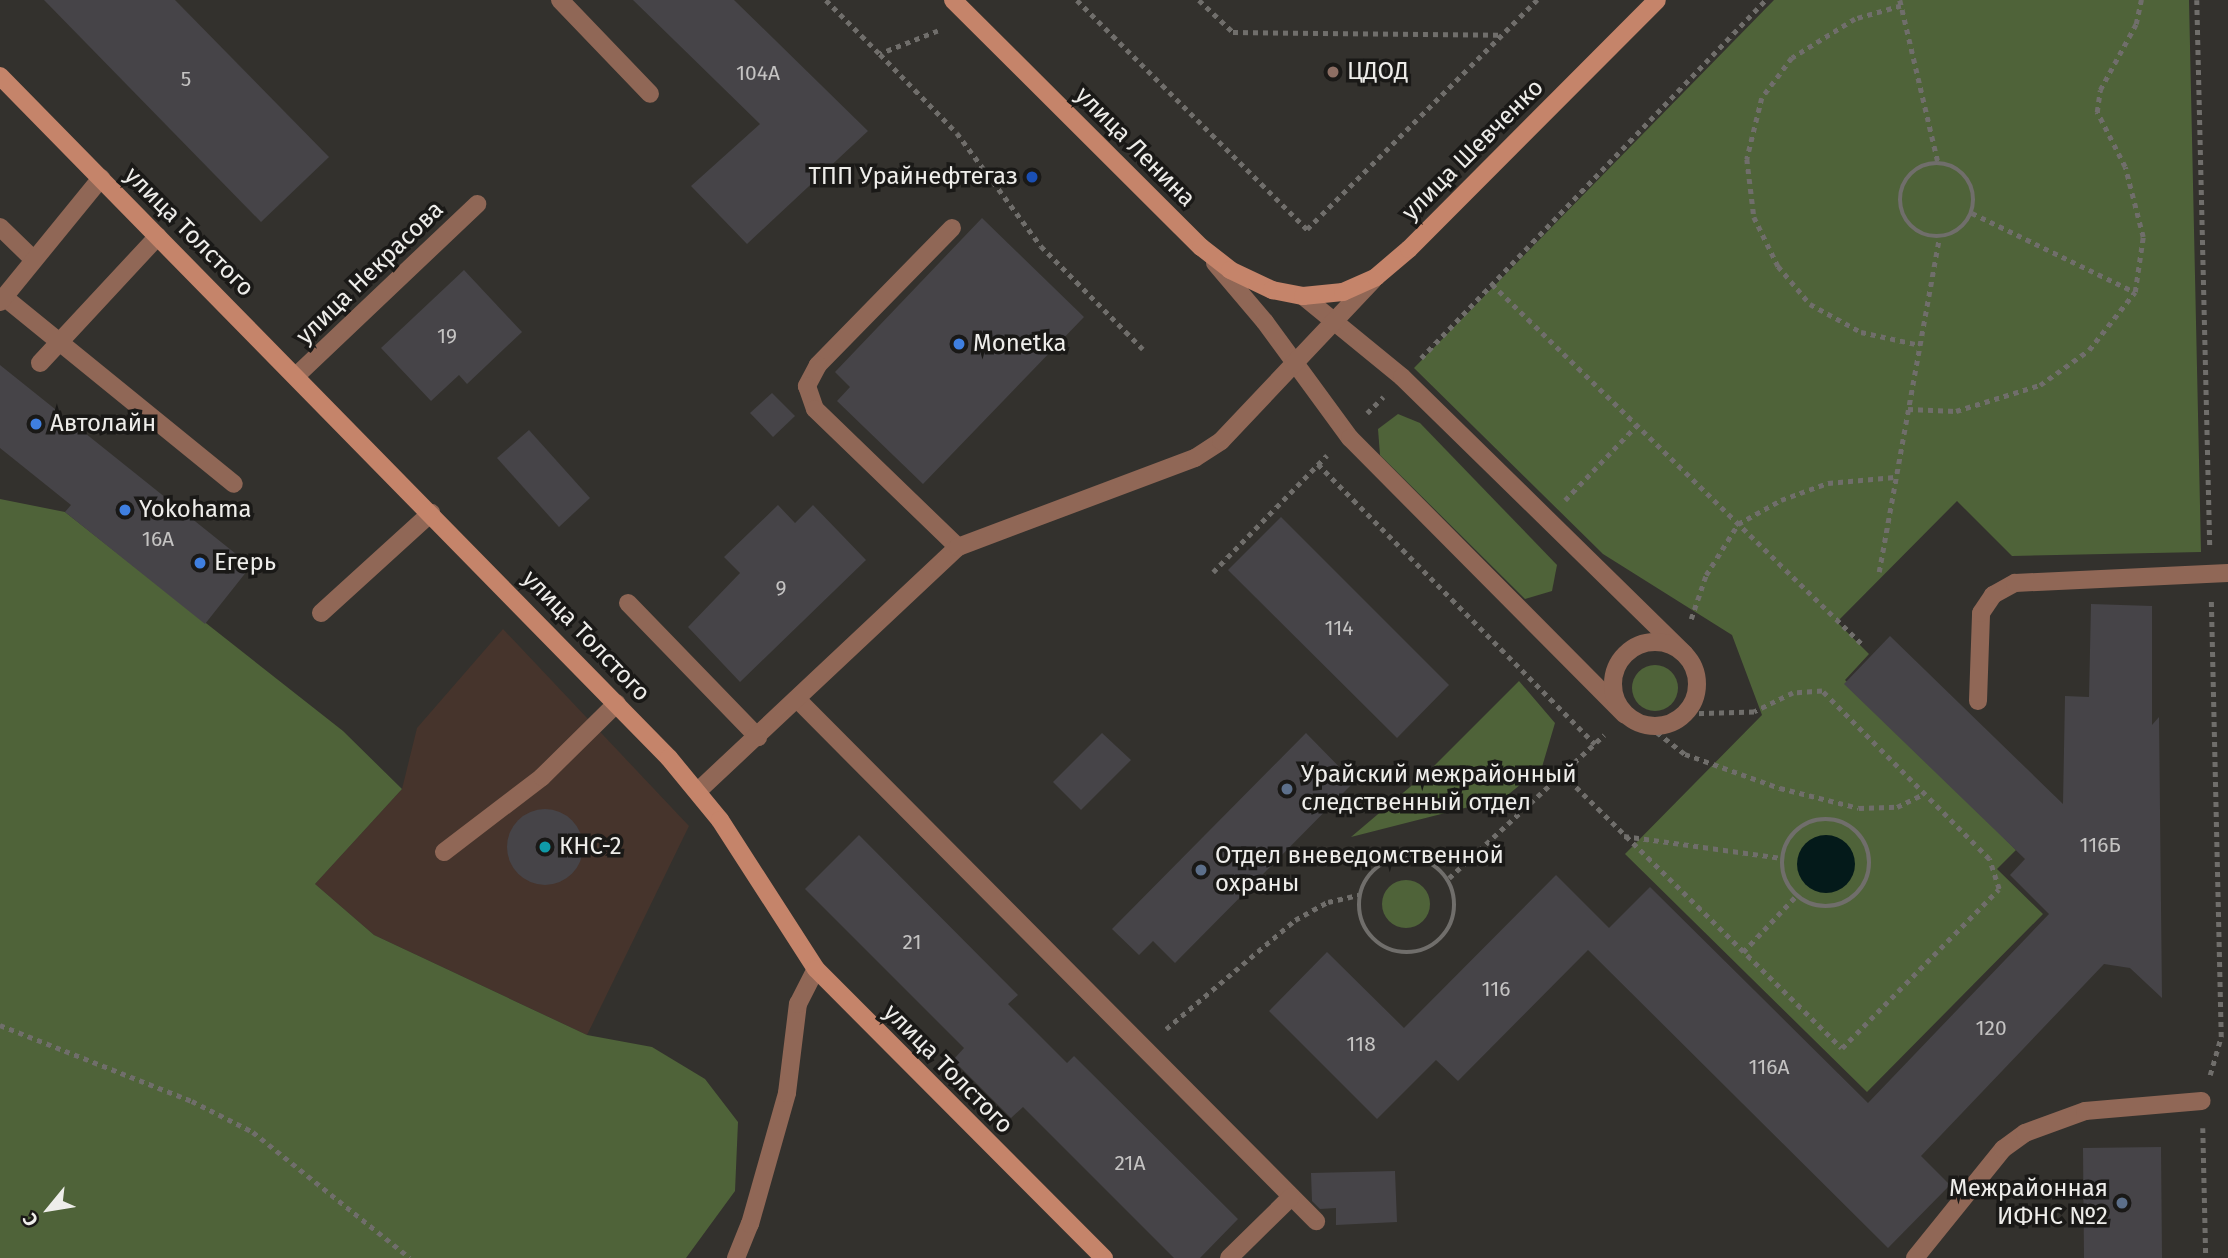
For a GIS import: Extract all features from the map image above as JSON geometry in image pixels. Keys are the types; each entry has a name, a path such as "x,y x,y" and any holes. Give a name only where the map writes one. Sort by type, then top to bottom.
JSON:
{"street":[{"name":"улица Ленина","path":"953,0 1201,247 1230,270 1272,290 1303,296"},
{"name":"улица Шевченко","path":"1303,296 1343,292 1376,277 1409,249 1657,0"},
{"name":"улица Толстого","path":"0,76 617,703 698,791 816,969 1104,1258"}],"lane":[{"path":"560,0 650,94"},
{"path":"101,178 2,300 61,340 234,484"},
{"name":"улица Некрасова","path":"296,376 477,204"},
{"path":"0,227 34,260"},
{"path":"951,228 818,365 807,386 815,409 958,547"},
{"path":"40,363 158,236"},
{"path":"1201,247 1295,362 1347,434 1625,715 1650,726 1672,724 1686,715 1698,684 1685,654 1402,377 1303,296"},
{"path":"698,791 958,547 1195,458 1221,441 1376,277"},
{"path":"321,613 431,513"},
{"path":"1978,701 1981,613 1993,595 2015,583 2219,574"},
{"path":"628,603 758,737"},
{"path":"1625,715 1612,685 1624,655 1654,642 1685,654"},
{"path":"797,700 1316,1221"},
{"path":"444,852 542,777 617,703"},
{"path":"736,1258 750,1224 787,1093 798,1004 816,969"},
{"path":"1915,1258 2003,1149 2025,1133 2085,1111 2202,1101"},
{"path":"1228,1258 1292,1197"}],"path":[{"path":"826,0 957,133 1041,246 1143,349"},
{"path":"1077,0 1307,229 1538,0"},
{"path":"1199,0 1233,32 1501,35"},
{"path":"1213,572 1766,0"},
{"path":"1908,409 1956,411 2040,385 2089,350 2135,292 2143,237 2125,167 2097,112 2101,89 2136,24 2141,0"},
{"path":"2197,0 2219,574 2221,1037 2202,1101 2206,1258"},
{"path":"1920,345 1861,332 1810,304 1778,266 1754,217 1747,159 1762,98 1792,58 1855,19 1900,3 1938,162"},
{"path":"880,54 938,32"},
{"path":"1938,162 1951,165 1970,181 1972,213 1963,228 1940,238 1917,232 1908,224 1900,202 1906,179 1926,164 1938,162"},
{"path":"1972,213 2135,292"},
{"path":"1880,572 1940,238"},
{"path":"1492,284 1862,644"},
{"path":"1547,519 1637,425"},
{"path":"1318,464 1595,744"},
{"path":"1685,654 1685,639 1706,575 1738,524 1781,500 1828,483 1895,477"},
{"path":"1562,774 1842,1048 1999,889 1989,859 1822,691 1794,693 1754,712 1686,715"},
{"path":"1448,879 1625,715"},
{"path":"1650,726 1685,754 1780,788 1859,808 1897,807 1924,794"},
{"path":"1816,820 1846,824 1867,846 1868,876 1852,899 1827,908 1796,896 1784,878 1782,858 1791,835 1816,820"},
{"path":"1623,836 1782,858"},
{"path":"1391,859 1423,859 1448,879 1455,896 1450,929 1440,942 1412,954 1397,953 1370,938 1358,910 1359,895 1371,873 1391,859"},
{"path":"1145,1049 1214,984 1295,920 1328,902 1359,895"},
{"path":"1743,952 1796,896"},
{"path":"0,1025 192,1101 253,1132 410,1258"}],"shaded area":[{"path":"503,629 689,826 587,1035 374,935 315,884 402,789 417,728"}],"green space":[{"path":"1774,0 2189,0 2201,552 2012,556 1957,501 1837,622 1869,654 1845,680 2016,850 1997,869 2043,914 1867,1092 1625,854 1762,715 1732,635 1603,554 1414,368"},
{"path":"1398,414 1420,423 1557,565 1552,591 1525,599 1380,455 1378,429"},
{"path":"0,499 65,512 343,731 402,789 315,884 374,935 587,1035 652,1047 705,1079 738,1122 735,1191 686,1258 0,1258"},
{"path":"1655,665 1671,672 1678,688 1671,704 1655,711 1639,704 1632,688 1639,672"},
{"path":"1519,681 1555,723 1542,767 1504,798 1351,837 1430,770"},
{"path":"1406,880 1423,887 1430,904 1423,921 1406,928 1389,921 1382,904 1389,887"}],"water":[{"path":"1826,835 1837,837 1850,848 1855,864 1853,875 1842,888 1826,893 1815,891 1802,880 1797,864 1799,853 1810,840"}],"building":[{"path":"44,0 175,0 329,157 261,222"},
{"path":"633,0 734,0 868,131 747,244 691,186 760,124"},
{"name":"Monetka","path":"982,218 1084,317 923,484 837,401 850,387 835,372"},
{"path":"464,270 522,332 467,384 459,375 431,401 381,348"},
{"path":"0,365 251,566 205,624 65,512 71,505 0,448"},
{"path":"772,393 795,416 773,437 750,413"},
{"path":"529,430 590,498 559,527 497,458"},
{"path":"778,505 795,523 813,505 866,560 740,682 688,627 740,573 724,557"},
{"path":"1281,517 1449,685 1397,738 1228,570"},
{"path":"2091,604 2152,606 2152,725 2159,717 2162,998 2130,968 2104,964 1921,1156 1950,1185 1888,1248 1588,950 1458,1081 1436,1060 1377,1119 1269,1011 1327,952 1404,1028 1556,875 1609,928 1650,887 1868,1103 2049,914 2010,875 2025,859 1844,684 1890,636 2063,804 2065,696 2089,697"},
{"path":"1102,733 1131,760 1081,810 1053,782"},
{"path":"1306,733 1354,782 1175,963 1153,941 1139,955 1112,929"},
{"name":"КНС-2","path":"545,809 559,812 572,820 580,833 583,847 580,861 572,874 559,882 545,885 531,882 518,874 510,861 507,847 510,833 518,820 531,812"},
{"path":"859,835 1018,995 1008,1004 1067,1063 1074,1056 1238,1219 1200,1258 1174,1258 1023,1107 1011,1118 953,1060 964,1048 805,889"},
{"name":"Межрайонная ИФНС №2","path":"2161,1147 2162,1258 2084,1258 2083,1148"},
{"path":"1395,1171 1397,1222 1336,1225 1336,1208 1320,1209 1312,1201 1311,1173"}],"place":[{"name":"ЦДОД","path":"1333,72"},
{"name":"ТПП Урайнефтегаз","path":"1032,177"},
{"name":"Monetka","path":"959,344"},
{"name":"Автолайн","path":"36,424"},
{"name":"Yokohama","path":"125,510"},
{"name":"Егерь","path":"200,563"},
{"name":"Урайский межрайонный следственный отдел","path":"1287,789"},
{"name":"КНС-2","path":"545,847"},
{"name":"Отдел вневедомственной охраны","path":"1201,870"},
{"name":"Межрайонная ИФНС №2","path":"2122,1203"}]}
